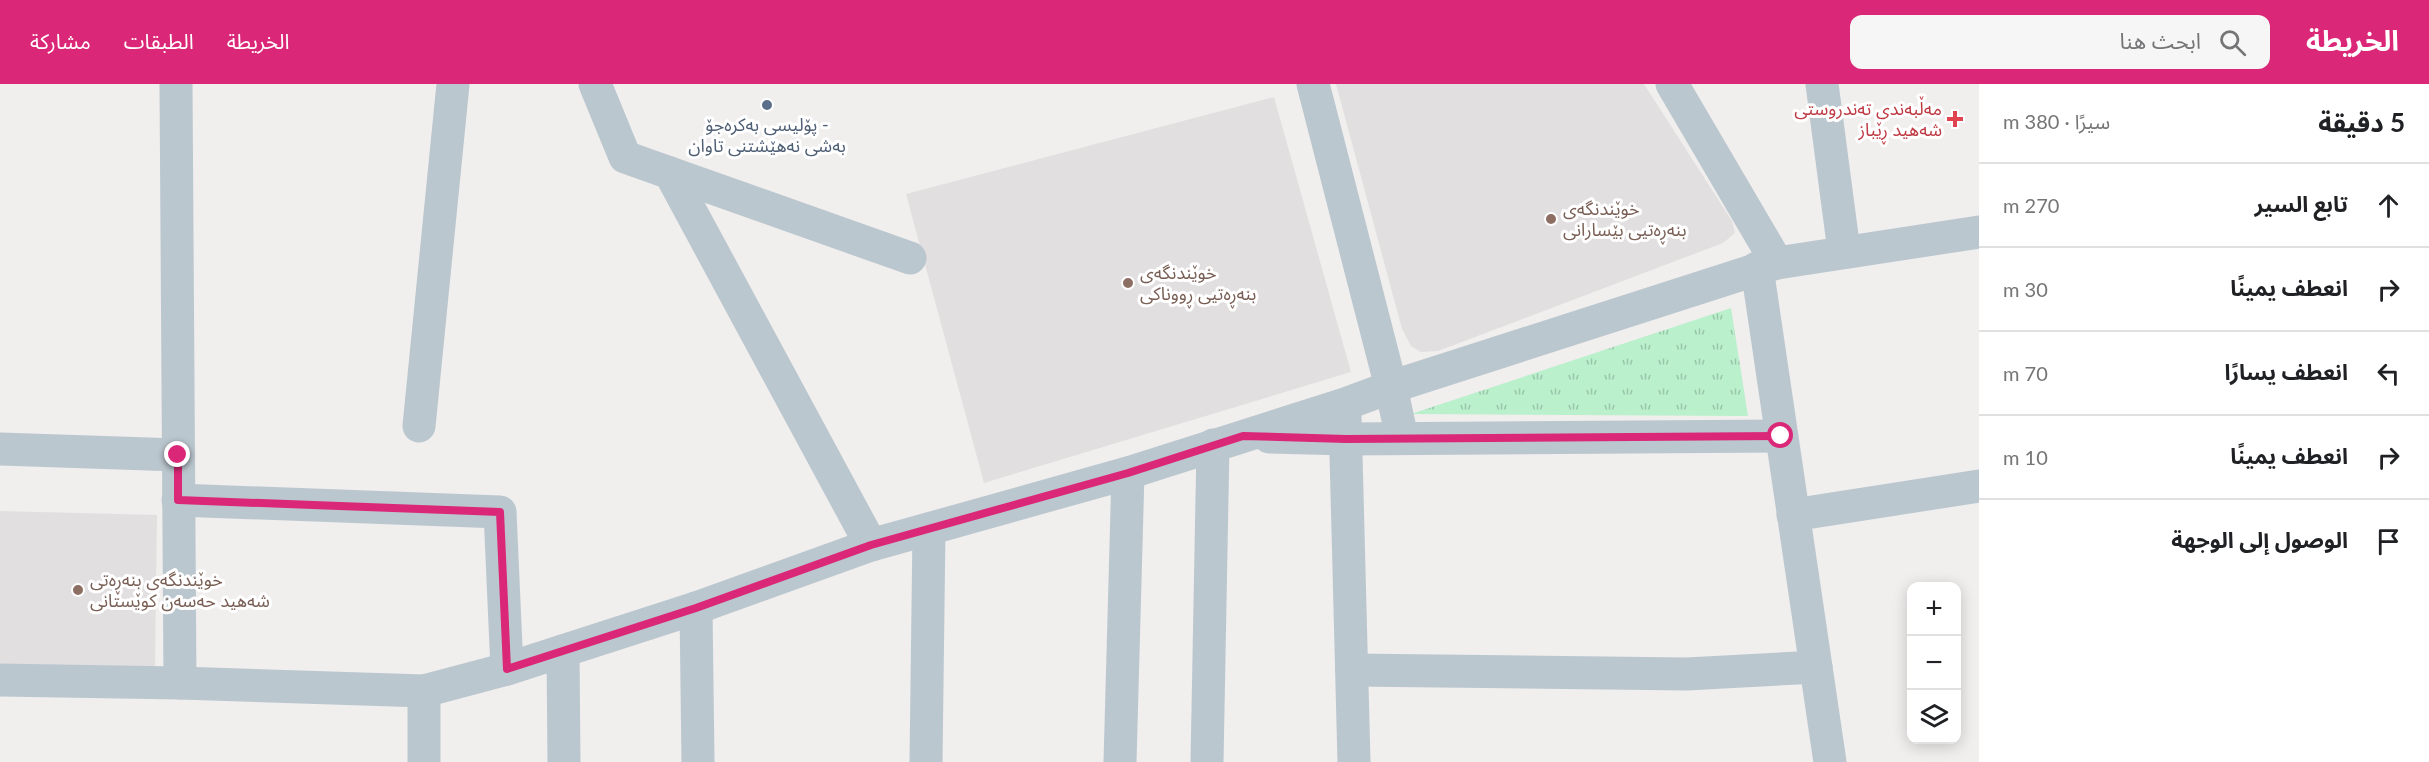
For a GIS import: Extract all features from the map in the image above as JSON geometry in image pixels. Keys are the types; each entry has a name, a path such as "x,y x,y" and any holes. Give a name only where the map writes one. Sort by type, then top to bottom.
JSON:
{"street":[{"path":"176,84 180,683"},
{"path":"419,426 453,84"},
{"path":"595,84 625,157 910,258"},
{"path":"1313,84 1402,438"},
{"path":"1672,84 1767,266 1781,436 1830,762"},
{"path":"1821,84 1844,251"},
{"path":"670,173 871,545"},
{"path":"0,680 424,691 507,669 696,608 871,545 1128,473 1767,266 1844,251 1979,232"},
{"path":"1345,404 1354,762"},
{"path":"1228,440 1781,436"},
{"path":"1207,762 1228,440"},
{"path":"0,448 178,455"},
{"path":"1120,762 1128,473"},
{"path":"1793,515 1979,486"},
{"path":"178,500 500,512 507,669"},
{"path":"926,762 929,529"},
{"path":"696,608 698,762"},
{"path":"564,651 564,762"},
{"path":"1352,670 1687,674 1816,668"},
{"path":"424,691 424,762"}],"shaded area":[{"name":"خوێندنگەی بنەڕەتیی بێسارانی","path":"1336,84 1644,84 1732,221 1735,233 1723,243 1438,351 1421,352 1411,346 1402,329"},
{"name":"خوێندنگەی بنەڕەتیی ڕووناکی","path":"1274,97 1351,372 984,483 906,194"},
{"name":"خوێندنگەی بنەڕەتی شەهید حەسەن کوێستانی","path":"0,511 157,515 155,667 0,665"}],"green space":[{"path":"1731,308 1748,416 1411,414"}],"place":[{"name":"پۆلیسی بەکرەجۆ - بەشی نەهێشتنی تاوان","path":"767,105"},
{"name":"مەڵبەندی تەندروستی شەھید ڕێباز","path":"1955,119"},
{"name":"خوێندنگەی بنەڕەتیی بێسارانی","path":"1551,219"},
{"name":"خوێندنگەی بنەڕەتیی ڕووناکی","path":"1128,283"},
{"name":"خوێندنگەی بنەڕەتی شەهید حەسەن کوێستانی","path":"78,590"}],"route":[{"path":"178,455 178,500 500,512 507,669 696,608 871,545 1128,473 1243,436 1346,439 1781,436"}]}
